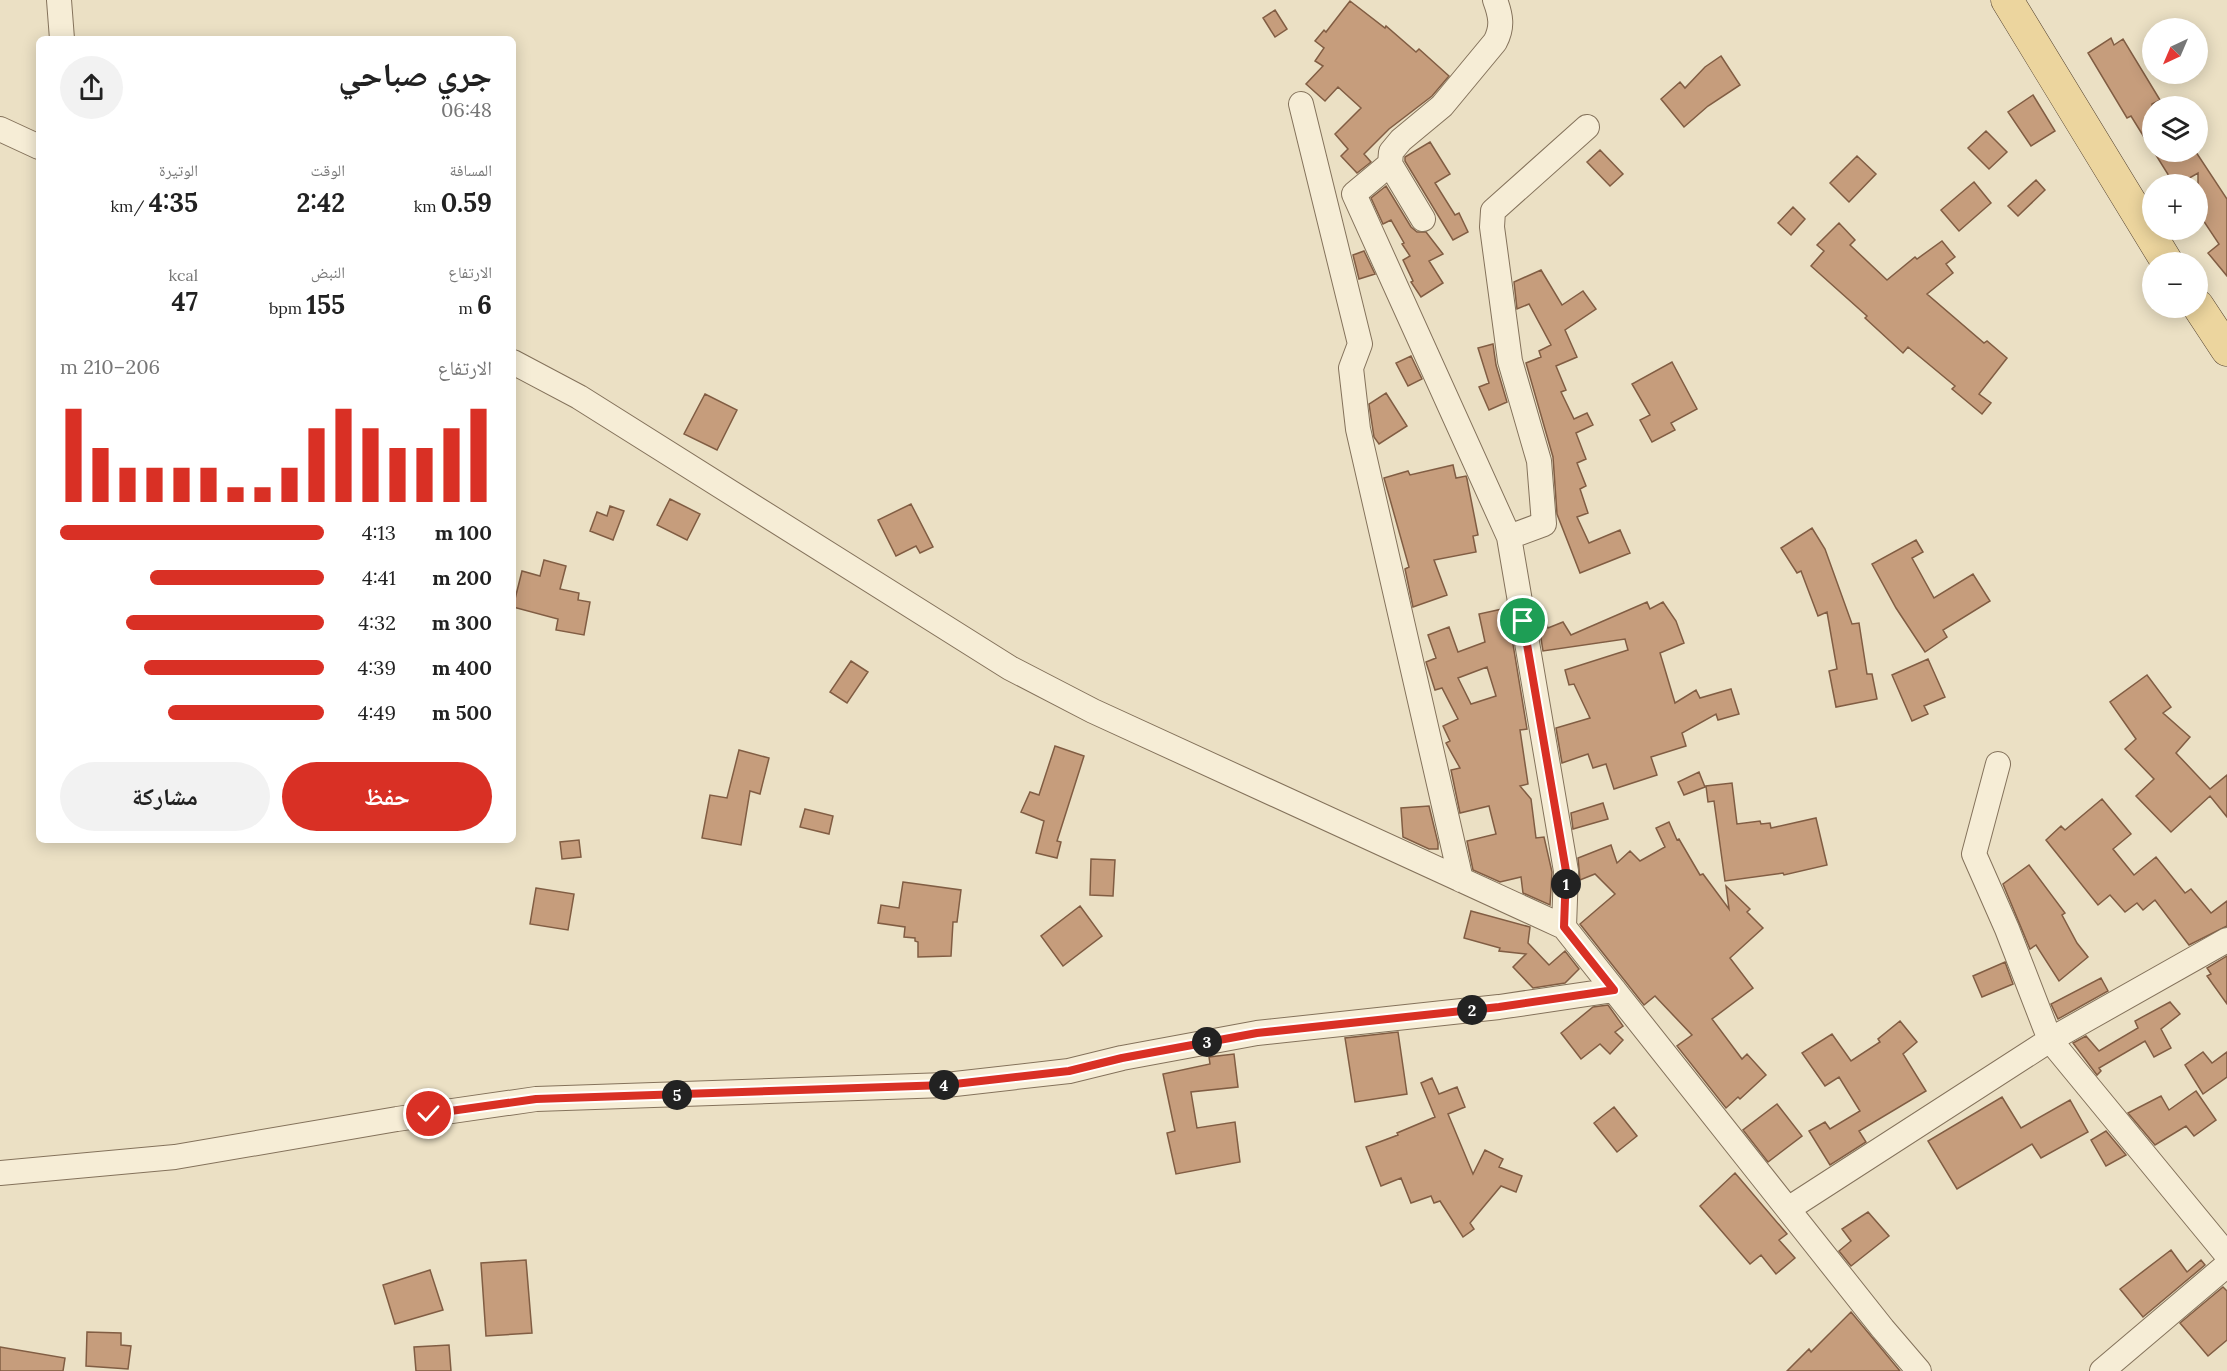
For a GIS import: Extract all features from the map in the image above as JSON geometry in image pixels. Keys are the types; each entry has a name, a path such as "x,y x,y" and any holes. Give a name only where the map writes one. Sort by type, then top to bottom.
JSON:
{"main road":[{"path":"2007,0 2162,252"},
{"path":"2206,318 2227,350"}],"street":[{"path":"59,0 62,36"},
{"path":"1424,219 1390,164 1391,152 1401,140 1442,106 1495,42 1501,30 1501,15 1495,0"},
{"path":"1301,104 1360,344 1351,368 1358,429 1461,880"},
{"path":"1509,537 1544,524 1539,461 1510,361 1492,227 1493,212 1587,127"},
{"path":"0,129 36,146"},
{"path":"1390,164 1354,194 1509,537 1566,871 1564,927"},
{"path":"516,364 579,397 1010,668 1093,711 1564,927 1919,1371"},
{"path":"1998,764 1974,854 2007,929 2050,1040 2227,1255"},
{"path":"1788,1209 2050,1040 2227,940"},
{"path":"0,1173 175,1156 397,1119 536,1099 806,1092 968,1083 1069,1071 1122,1058 1257,1033 1499,1007 1614,990"},
{"path":"2102,1371 2227,1265"}],"building":[{"path":"1350,1 1385,28 1386,26 1416,52 1419,49 1449,76 1432,96 1389,129 1364,154 1371,162 1357,173 1341,156 1348,149 1335,134 1361,108 1338,87 1325,101 1306,84 1323,66 1315,61 1324,48 1315,41 1324,30 1326,32"},
{"path":"1275,10 1287,29 1275,37 1263,18"},
{"path":"2111,38 2114,45 2123,39 2142,70 2142,84 2150,84 2158,96 2142,96 2142,134 2131,116 2127,118 2088,53"},
{"path":"1721,56 1740,85 1708,106 1684,127 1661,99 1680,82 1685,88 1705,67"},
{"path":"2033,95 2055,131 2031,146 2008,112"},
{"path":"1986,131 2007,152 1989,169 1968,148"},
{"path":"1430,142 1450,174 1435,183 1455,215 1459,213 1468,232 1453,240 1405,161 1405,157"},
{"path":"1600,150 1623,174 1610,186 1587,162"},
{"path":"1857,156 1876,174 1849,202 1830,183"},
{"path":"2160,162 2203,162 2227,199 2227,276 2208,253 2219,244 2208,228 2208,174 2168,174"},
{"path":"2036,180 2045,190 2018,216 2008,206"},
{"path":"1974,182 1991,203 1959,231 1941,210"},
{"path":"1386,186 1411,227 1417,232 1426,232 1443,254 1429,261 1443,283 1421,297 1411,282 1413,281 1403,260 1410,256 1402,244 1404,243 1391,220 1383,224 1371,198"},
{"path":"1793,207 1805,219 1791,235 1778,223"},
{"path":"1839,223 1855,240 1850,245 1887,280 1915,257 1917,259 1942,241 1955,257 1946,264 1953,273 1927,294 1984,343 1987,341 2007,358 1979,394 1991,403 1982,414 1952,389 1955,386 1908,347 1903,353 1865,318 1867,316 1811,266 1824,251 1817,245"},
{"path":"1364,251 1375,274 1359,279 1353,255"},
{"path":"1541,270 1562,305 1583,291 1596,309 1565,330 1577,357 1556,366 1566,390 1561,392 1574,419 1587,413 1593,425 1576,433 1586,459 1577,463 1586,486 1580,489 1588,513 1577,517 1589,543 1620,530 1630,553 1580,573 1557,514 1553,457 1526,363 1541,357 1539,351 1551,345 1529,304 1517,309 1514,282"},
{"path":"1493,344 1496,365 1507,402 1489,410 1479,387 1489,383 1478,348"},
{"path":"1411,356 1422,379 1408,386 1396,363"},
{"path":"1672,362 1697,409 1671,423 1675,430 1652,442 1640,420 1650,415 1632,384"},
{"path":"1386,393 1407,426 1379,444 1374,437 1369,404"},
{"path":"705,394 737,410 717,450 684,434"},
{"path":"1453,465 1456,478 1466,476 1467,479 1478,535 1473,536 1476,552 1434,560 1447,595 1413,607 1405,569 1409,567 1384,478 1408,471 1410,475"},
{"path":"670,499 700,514 687,540 657,525"},
{"path":"911,504 933,547 920,553 916,546 896,556 878,520"},
{"path":"610,506 624,511 613,540 590,531 597,512 607,516"},
{"path":"1812,528 1825,549 1852,624 1859,623 1867,674 1872,674 1877,699 1836,707 1829,671 1837,669 1827,612 1818,616 1801,571 1797,573 1781,548"},
{"path":"1916,540 1923,552 1912,558 1934,598 1973,574 1990,601 1943,630 1947,637 1925,652 1896,608 1872,564"},
{"path":"544,560 566,566 560,589 579,593 578,600 590,602 584,635 556,630 558,619 516,608 516,595 522,571 540,576"},
{"path":"1647,602 1650,609 1663,602 1676,621 1684,643 1660,653 1675,703 1696,690 1700,698 1731,689 1739,714 1718,720 1716,714 1682,733 1686,746 1651,757 1657,775 1614,789 1606,764 1593,768 1588,754 1562,763 1556,728 1590,718 1574,684 1569,685 1565,670 1628,650 1625,639 1543,651 1539,626 1547,625 1548,628 1563,622 1571,635"},
{"path":"1507,608 1527,729 1520,730 1528,784 1520,786 1531,799 1536,838 1544,837 1552,872 1550,905 1523,893 1521,877 1500,882 1473,870 1467,841 1496,834 1489,806 1460,813 1451,770 1460,768 1446,743 1450,741 1443,726 1458,719 1442,688 1435,690 1426,662 1436,658 1428,635 1449,627 1458,652 1485,642 1479,614","holes":["1487,667 1496,696 1471,704 1458,678"]},
{"path":"1928,659 1945,697 1924,706 1928,714 1912,721 1892,675"},
{"path":"851,661 868,672 847,703 830,692"},
{"path":"2147,675 2171,707 2163,713 2190,737 2176,753 2210,789 2227,775 2227,817 2210,796 2171,832 2136,796 2154,779 2125,749 2136,739 2110,702"},
{"path":"1055,746 1084,756 1057,841 1061,842 1057,858 1036,853 1044,821 1021,812 1030,792 1039,795"},
{"path":"739,750 769,758 760,794 750,791 741,845 702,838 710,795 727,798"},
{"path":"1699,772 1705,787 1684,795 1678,782"},
{"path":"1732,783 1737,824 1760,821 1761,824 1770,823 1771,828 1816,818 1827,865 1784,875 1783,873 1725,881 1714,801 1708,802 1706,786"},
{"path":"2102,799 2131,834 2113,849 2134,875 2156,857 2185,893 2191,889 2211,913 2227,901 2227,926 2189,945 2155,900 2143,910 2137,903 2125,912 2110,895 2098,905 2046,840 2061,826 2065,830"},
{"path":"1603,803 1608,819 1573,829 1571,813"},
{"path":"1429,806 1438,849 1429,849 1403,837 1401,808"},
{"path":"805,809 833,816 829,834 800,827"},
{"path":"1669,822 1677,840 1679,839 1700,875 1703,874 1729,909 1726,886 1750,909 1747,912 1763,928 1730,958 1753,988 1712,1019 1742,1059 1747,1054 1766,1075 1740,1099 1738,1097 1726,1108 1677,1046 1692,1035 1655,996 1644,1005 1580,924 1615,894 1595,874 1580,880 1578,858 1611,845 1617,863 1630,851 1640,861 1665,847 1656,828"},
{"path":"579,840 581,857 562,859 560,842"},
{"path":"1091,859 1115,860 1113,896 1090,895"},
{"path":"2029,865 2065,913 2062,915 2077,943 2088,957 2059,981 2036,945 2030,949 2003,884"},
{"path":"903,882 961,890 957,922 953,922 951,956 918,957 918,942 915,938 904,937 905,927 878,923 881,905 899,908"},
{"path":"536,888 574,894 568,930 530,924"},
{"path":"1080,906 1102,936 1063,966 1041,936"},
{"path":"1471,911 1530,927 1528,943 1549,965 1565,951 1579,969 1565,983 1533,988 1513,967 1526,954 1499,951 1500,948 1464,938"},
{"path":"2227,956 2227,1004 2207,976 2211,974 2207,968"},
{"path":"2005,962 2013,984 1982,997 1973,976"},
{"path":"2101,978 2108,991 2058,1019 2051,1004"},
{"path":"2170,1002 2180,1014 2161,1029 2171,1048 2154,1057 2145,1041 2099,1068 2101,1071 2097,1075 2073,1043 2086,1036 2099,1051 2138,1028 2135,1021"},
{"path":"1608,1005 1623,1026 1615,1032 1623,1040 1610,1054 1600,1044 1581,1059 1561,1033 1593,1007"},
{"path":"1900,1021 1917,1042 1903,1054 1926,1091 1859,1131 1866,1142 1830,1165 1809,1131 1825,1122 1830,1129 1860,1111 1839,1077 1825,1086 1802,1053 1832,1034 1851,1061 1880,1042 1878,1039"},
{"path":"1398,1032 1407,1094 1355,1102 1345,1038"},
{"path":"2203,1052 2212,1063 2227,1052 2227,1077 2203,1094 2185,1065"},
{"path":"1234,1054 1238,1087 1191,1092 1197,1128 1235,1122 1240,1162 1176,1174 1167,1133 1175,1131 1163,1074 1210,1064 1209,1057"},
{"path":"1432,1078 1439,1094 1457,1087 1465,1107 1448,1114 1473,1174 1485,1150 1503,1159 1499,1167 1522,1176 1516,1192 1501,1186 1470,1223 1474,1229 1463,1237 1440,1201 1434,1203 1431,1196 1411,1203 1401,1178 1381,1186 1366,1147 1435,1117 1421,1083"},
{"path":"2196,1091 2216,1120 2194,1136 2186,1126 2155,1145 2128,1113 2161,1096 2169,1110"},
{"path":"2002,1097 2021,1128 2070,1100 2088,1132 2041,1158 2032,1144 1957,1189 1928,1141"},
{"path":"1777,1104 1802,1136 1768,1162 1743,1130"},
{"path":"1614,1107 1637,1136 1617,1152 1594,1123"},
{"path":"2106,1131 2126,1155 2106,1166 2091,1140"},
{"path":"1735,1173 1787,1234 1779,1240 1795,1258 1776,1274 1761,1255 1750,1264 1700,1206"},
{"path":"1868,1212 1889,1236 1851,1266 1839,1251 1851,1241 1842,1229"},
{"path":"2171,1250 2187,1272 2201,1260 2205,1265 2143,1317 2120,1289"},
{"path":"526,1260 532,1333 486,1336 481,1263"},
{"path":"430,1270 443,1310 395,1324 383,1285"},
{"path":"2223,1287 2227,1291 2227,1340 2208,1356 2180,1323"},
{"path":"1851,1312 1900,1371 1787,1371 1809,1349 1811,1352"},
{"path":"87,1332 121,1333 121,1345 131,1346 128,1369 86,1366"},
{"path":"449,1345 451,1371 416,1371 414,1347"},
{"path":"0,1347 65,1358 63,1371 0,1371"}],"route":[{"path":"429,1114 536,1099 806,1092 946,1085 1069,1071 1122,1058 1257,1033 1499,1007 1614,990 1564,927 1566,871 1523,621"}]}
